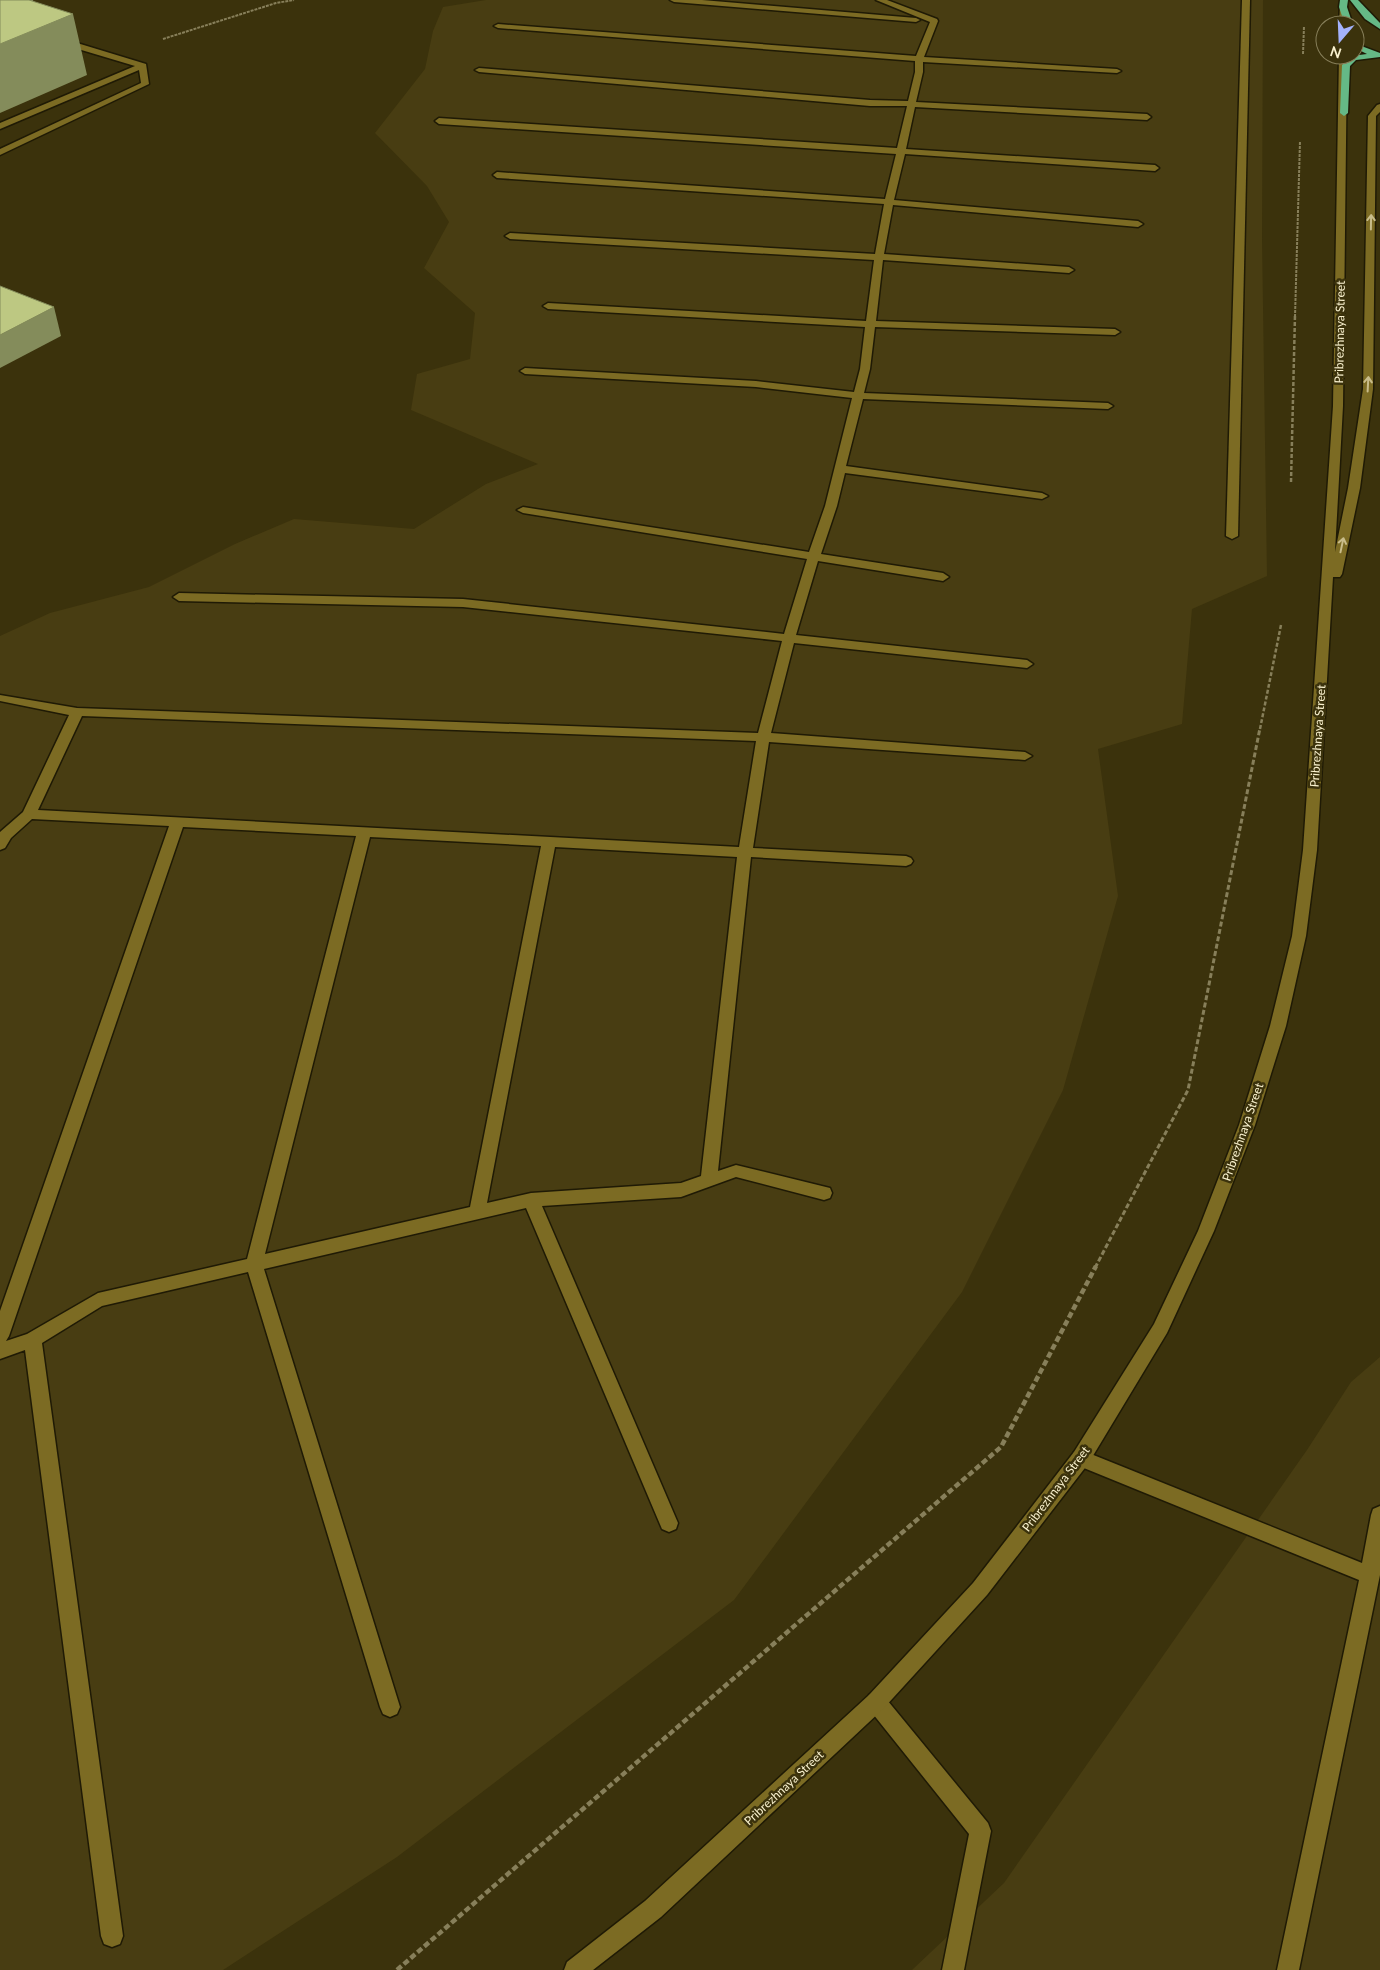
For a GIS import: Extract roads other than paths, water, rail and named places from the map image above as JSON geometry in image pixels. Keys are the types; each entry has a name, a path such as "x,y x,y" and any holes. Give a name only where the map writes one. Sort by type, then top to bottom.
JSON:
{"highway":[{"path":"1354,0 1368,17 1380,27"},
{"path":"1365,50 1379,55"},
{"path":"1344,113 1346,65 1354,58 1379,55"}],"main road":[{"path":"674,0 934,21"},
{"path":"880,0 934,21"},
{"path":"1232,536 1246,0"},
{"path":"709,1181 745,852 763,737 789,637 831,506 859,396 865,369 888,202 919,72 919,59 934,21"},
{"path":"498,26 919,59 1117,71"},
{"path":"55,39 143,66"},
{"name":"Pribrezhnaya Street","path":"575,1970 653,1909 876,1702 980,1589 1081,1458 1161,1328 1206,1231 1247,1125 1278,1026 1299,936 1310,850 1338,406 1344,113 1343,65"},
{"path":"0,126 143,66"},
{"path":"0,152 145,84 143,66"},
{"path":"479,70 870,104 911,104 1147,117"},
{"path":"1324,626 1354,488 1368,389 1372,116 1380,107"},
{"path":"439,121 1156,168"},
{"path":"496,174 888,202 1138,224"},
{"path":"510,236 1069,270"},
{"path":"548,306 871,324 1115,332"},
{"path":"525,371 756,384 859,396 1108,406"},
{"path":"841,469 1042,496"},
{"path":"523,510 943,578"},
{"path":"179,597 463,603 1027,664"},
{"path":"3,698 77,712 763,737 1025,756"},
{"path":"0,846 5,835 29,814 77,712"},
{"path":"29,814 906,861"},
{"path":"0,1336 178,822"},
{"path":"364,832 254,1264 390,1707"},
{"path":"477,1213 549,842"},
{"path":"0,1351 33,1340 98,1300 531,1200 681,1190 736,1171 824,1193"},
{"path":"531,1200 669,1523"},
{"path":"33,1340 112,1936"},
{"path":"1081,1458 1370,1575"},
{"path":"1288,1970 1370,1575 1380,1515"},
{"path":"876,1702 980,1831 953,1970"}]}
